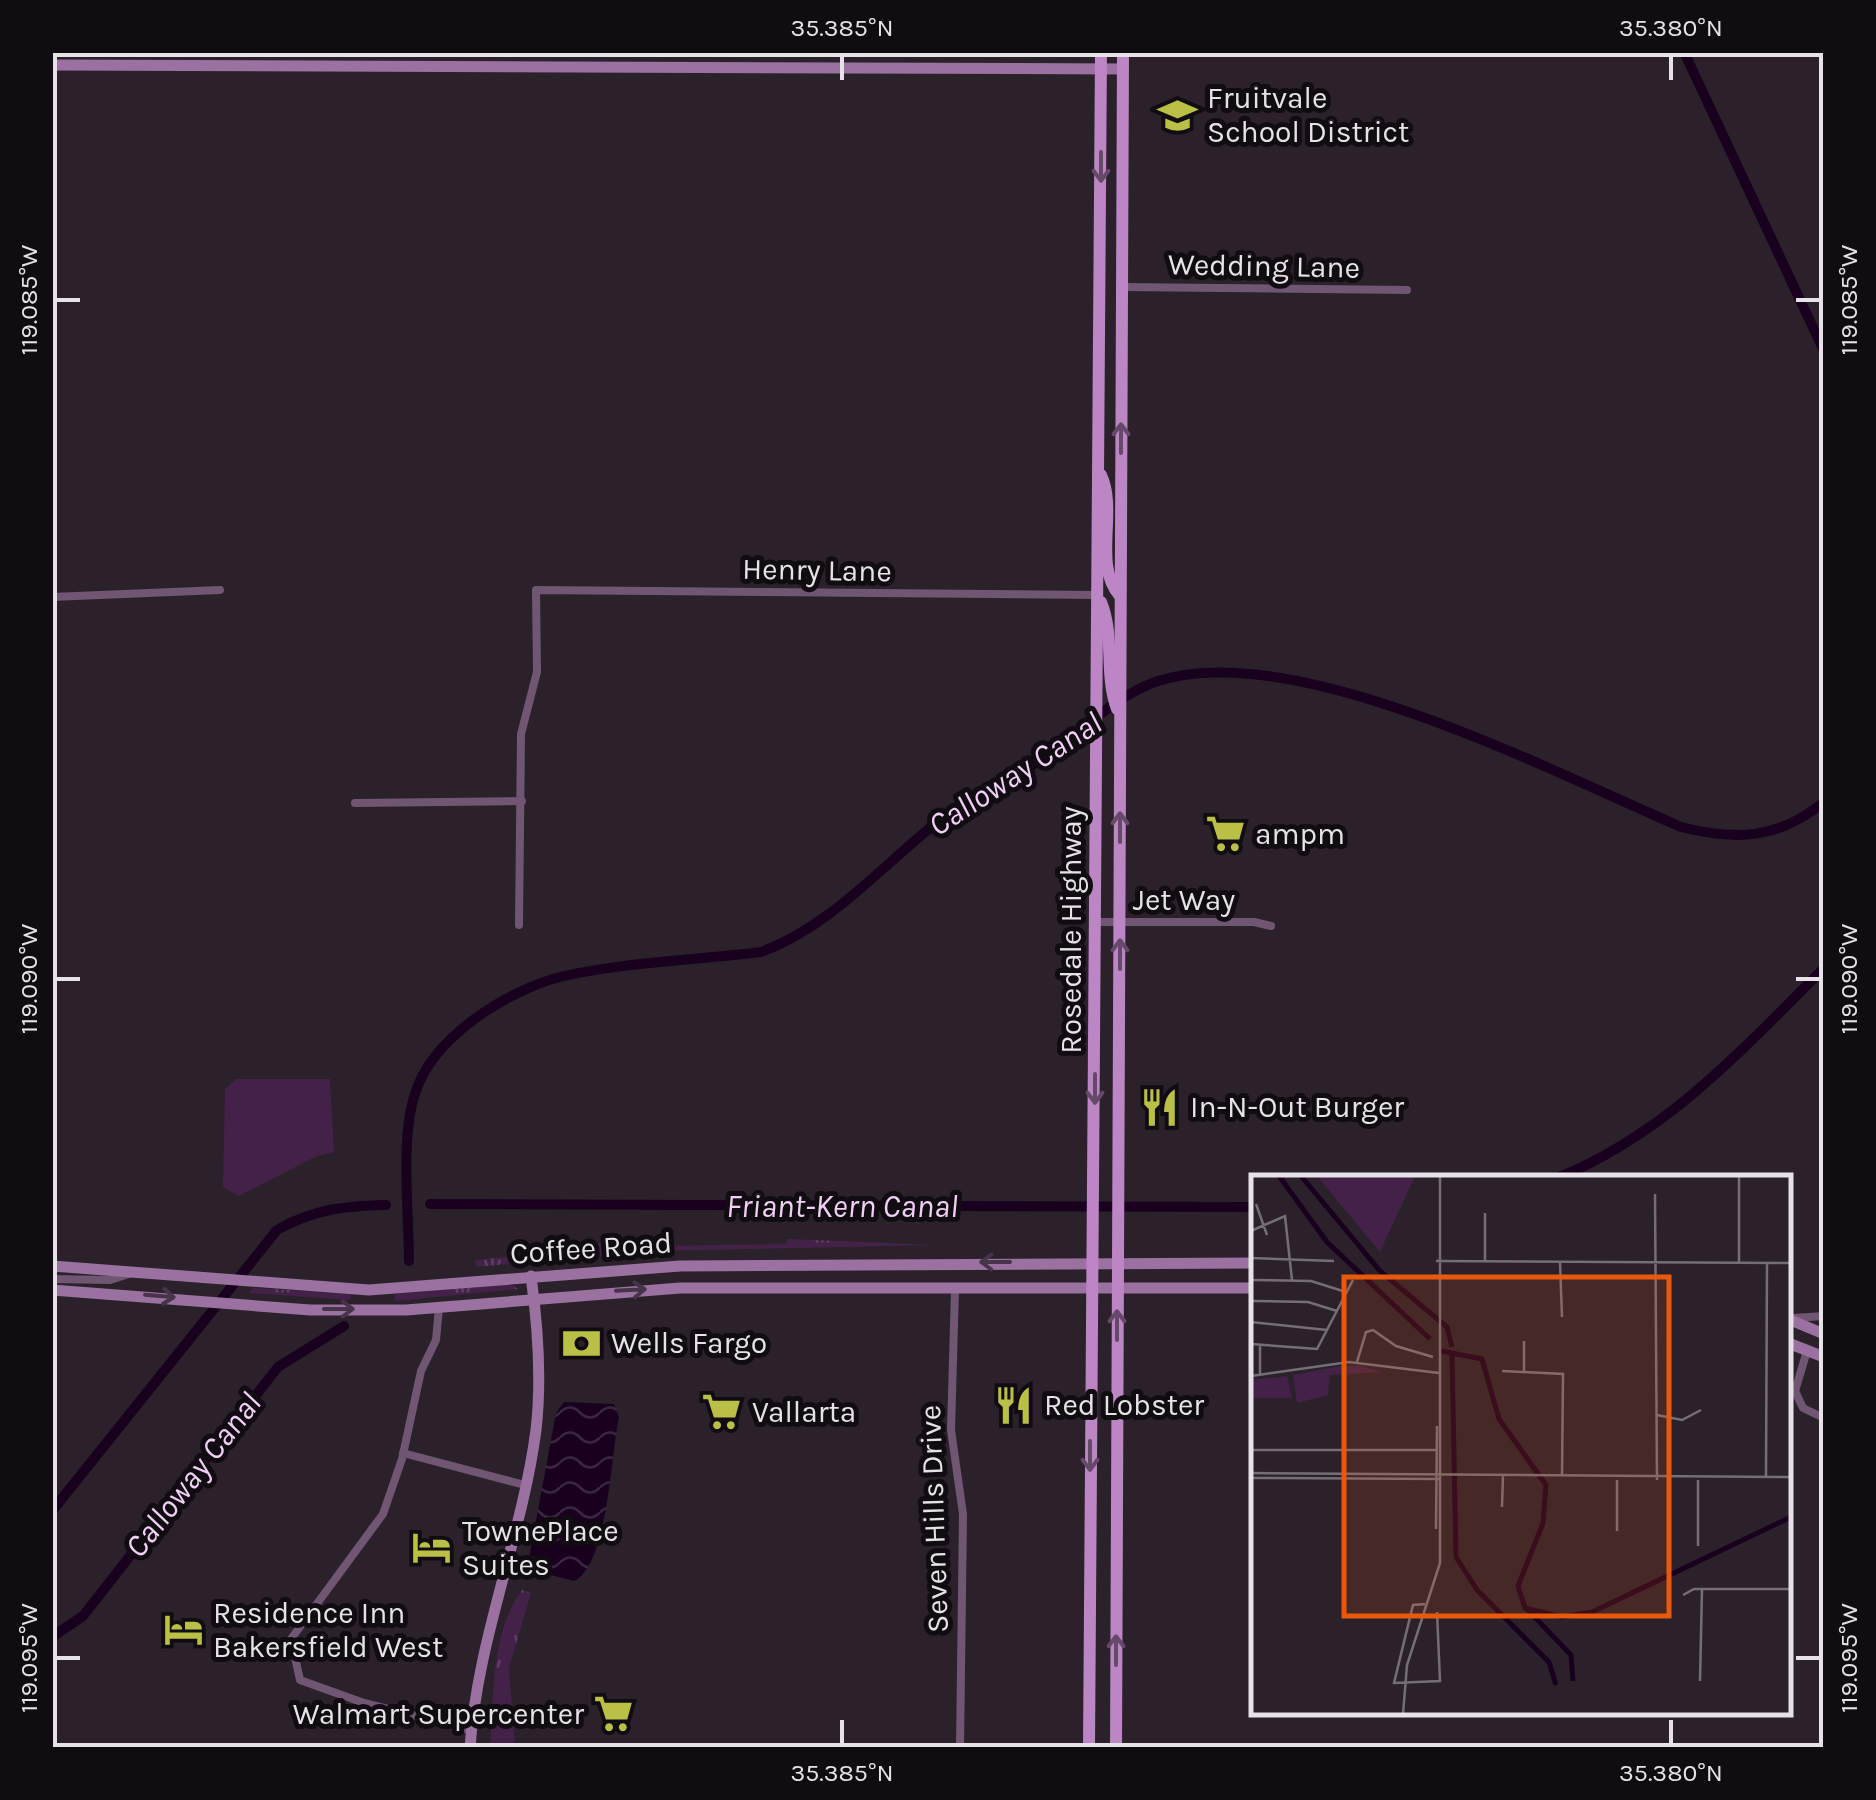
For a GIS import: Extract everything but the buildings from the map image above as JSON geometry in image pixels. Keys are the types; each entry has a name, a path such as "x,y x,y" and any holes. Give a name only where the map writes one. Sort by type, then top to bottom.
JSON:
{"main road":[{"name":"Rosedale Highway","path":"1101,52 1098,595 1108,682 1120,724 1116,1748"},
{"name":"Rosedale Highway","path":"1089,1748 1097,733 1120,596 1122,52"},
{"path":"52,65 761,59 1123,69"},
{"path":"1098,468 1108,489 1109,578 1120,596"},
{"name":"Coffee Road","path":"52,1266 369,1290 680,1266 1251,1263"},
{"path":"470,1748 525,1485 538,1402 531,1276"},
{"name":"Coffee Road","path":"52,1290 310,1310 439,1307 680,1288 1251,1288"},
{"path":"1791,1319 1824,1334"},
{"path":"1791,1344 1824,1357"}],"street":[{"name":"Wedding Lane","path":"1121,287 1406,290"},
{"path":"52,597 220,590"},
{"name":"Henry Lane","path":"522,801 522,724 536,672 536,590 1098,595"},
{"path":"355,803 522,801 519,925"},
{"name":"Jet Way","path":"1096,922 1254,922 1271,926"},
{"path":"52,1279 110,1280 135,1271"},
{"name":"Seven Hills Drive","path":"955,1289 951,1430 963,1514 960,1748"},
{"path":"439,1307 436,1340 421,1371 404,1453 382,1514 291,1639 300,1680 471,1730"},
{"path":"1791,1318 1824,1316"},
{"path":"1807,1351 1795,1391 1803,1408 1824,1418"},
{"path":"404,1453 525,1485"}],"green space":[{"path":"236,1079 330,1079 334,1152 317,1156 239,1196 223,1187 225,1089"},
{"path":"787,1239 938,1245 650,1251 476,1267 475,1260 585,1249 585,1244 786,1244"},
{"path":"510,1284 518,1289 395,1301 395,1294"},
{"path":"252,1288 351,1294 350,1300 249,1293"},
{"path":"522,1590 531,1593 509,1668 515,1747 490,1747 499,1646"}],"water":[{"path":"564,1402 614,1404 619,1417 601,1532 585,1571 574,1581 527,1569 556,1413"}],"waterway":[{"name":"Calloway Canal","path":"1684,52 1824,351"},
{"name":"Calloway Canal","path":"409,1261 410,1112 424,1073 438,1053 475,1019 520,992 564,976 637,964 761,952 790,939 843,903 966,801 1039,761 1111,706 1158,681 1214,672 1279,678 1349,693 1495,745 1681,827 1701,831 1739,835 1773,830 1824,802"},
{"name":"Friant-Kern Canal","path":"1564,1175 1596,1160 1668,1114 1732,1059 1824,968"},
{"name":"Friant-Kern Canal","path":"430,1204 1251,1207"},
{"name":"Friant-Kern Canal","path":"52,1511 277,1230 330,1210 386,1205"},
{"name":"Calloway Canal","path":"52,1637 83,1616 278,1367 344,1326"}],"place":[{"name":"Fruitvale School District","path":"1177,115"},
{"name":"ampm","path":"1225,834"},
{"name":"In-N-Out Burger","path":"1160,1107"},
{"name":"Wells Fargo","path":"581,1343"},
{"name":"Red Lobster","path":"1014,1405"},
{"name":"Vallarta","path":"722,1412"},
{"name":"TownePlace Suites","path":"432,1548"},
{"name":"Residence Inn Bakersfield West","path":"183,1630"},
{"name":"Walmart Supercenter","path":"614,1714"}]}
